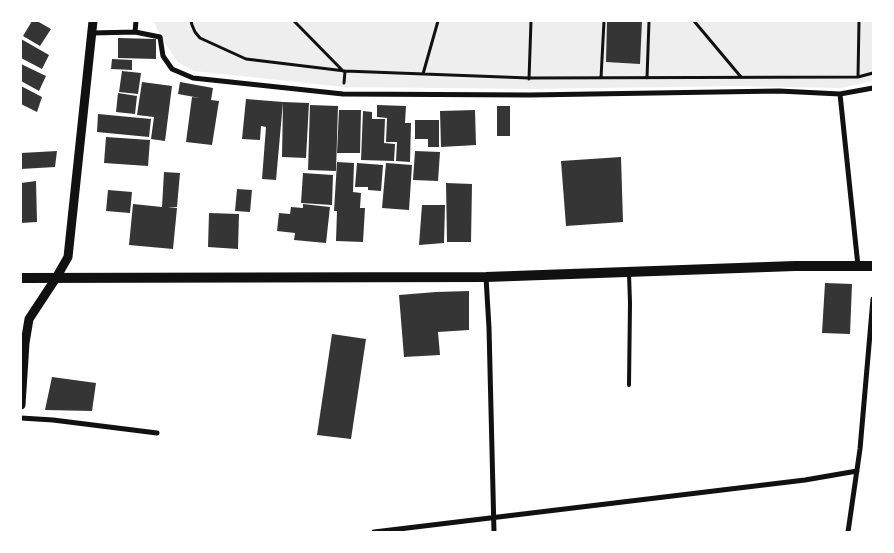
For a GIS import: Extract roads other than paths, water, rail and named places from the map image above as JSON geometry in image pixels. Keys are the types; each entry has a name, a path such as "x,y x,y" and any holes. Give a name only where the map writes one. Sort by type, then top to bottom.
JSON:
{"main road":[{"path":"21,278 486,277 795,266 873,266"}],"street":[{"path":"21,405 25,343 29,318 68,257 93,21"},
{"path":"135,32 136,21"},
{"path":"92,33 135,32 160,37 163,56 172,70 193,78 344,94 530,95 779,91 840,94 873,88"},
{"path":"840,94 858,266"},
{"path":"486,277 494,532"},
{"path":"848,532 858,471 873,299"},
{"path":"21,418 54,420 157,433"},
{"path":"374,532 795,481 858,471"}],"lane":[{"path":"628,272 630,303 629,385"}]}
